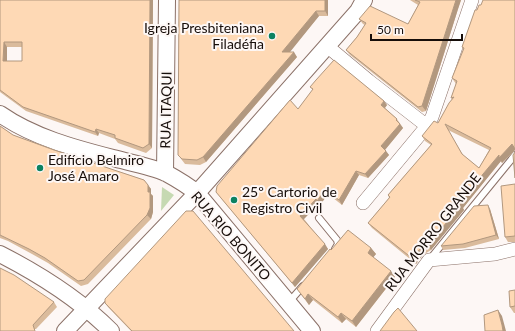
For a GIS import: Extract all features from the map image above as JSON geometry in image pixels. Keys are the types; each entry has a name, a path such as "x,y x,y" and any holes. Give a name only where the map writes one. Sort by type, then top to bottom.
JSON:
{"street":[{"name":"RUA ITAQUI","path":"165,173 167,0"},
{"path":"65,331 197,193 358,11 364,0"},
{"path":"363,203 427,126 432,117 472,0"},
{"path":"327,46 427,126"},
{"name":"RUA RIO BONITO","path":"0,114 16,125 35,133 96,154 165,173 186,185 197,193 312,331"},
{"path":"429,260 495,254 515,249"},
{"path":"0,254 39,274 86,308 112,331"},
{"name":"RUA MORRO GRANDE","path":"377,331 429,260"}],"lane":[{"name":"RUA MORRO GRANDE","path":"429,260 515,155"},
{"path":"320,218 338,243 329,256"},
{"path":"288,303 309,279"}],"green space":[{"path":"162,187 174,195 161,211"}],"building":[{"path":"0,0 150,0 149,144 143,148 115,138 115,135 96,129 95,132 23,107 0,90","holes":["4,42 22,42 22,61 3,61"]},
{"path":"179,0 325,0 325,11 316,11 282,52 294,52 203,157 197,160 182,159 178,155"},
{"path":"415,0 456,0 422,106 418,107 346,50 366,23 359,19 370,6 408,24 420,2"},
{"path":"483,0 515,0 515,149 512,144 499,158 499,155 457,205 461,205 428,245 419,250 413,259 368,223 390,197 388,195 432,144 422,136 434,121 438,123 454,97 451,98 457,81 452,78 464,48 462,47 475,10 477,10 479,5 481,5","holes":["445,124 491,148 479,168 462,154"]},
{"path":"334,60 384,101 381,105 397,119 396,120 400,124 381,146 386,151 365,174 356,171 339,200 325,190 317,201 316,199 300,216 325,244 292,283 216,192 217,186 290,100 298,109 313,89 310,87"},
{"path":"0,126 13,135 144,180 148,185 148,192 150,192 150,208 147,215 84,280 78,281 45,258 0,235"},
{"path":"515,152 515,178 513,155"},
{"path":"515,184 515,236 505,237 501,186"},
{"path":"488,205 496,235 463,244 441,246 474,206"},
{"path":"186,211 193,211 294,331 132,331 105,303 105,299"},
{"path":"348,230 371,248 368,253 391,271 352,321 341,313 338,317 308,294 305,299 297,289"},
{"path":"0,268 14,275 54,302 33,325 35,331 0,331"},
{"path":"515,290 515,306 510,307 509,291"},
{"path":"398,308 417,331 380,331"},
{"path":"498,310 503,331 485,331 484,315"}],"place":[{"name":"Igreja Presbiteniana Filadéfia","path":"272,36"},
{"name":"Edifício Belmiro José Amaro","path":"40,168"},
{"name":"25º Cartorio de Registro Civil","path":"234,200"}]}
